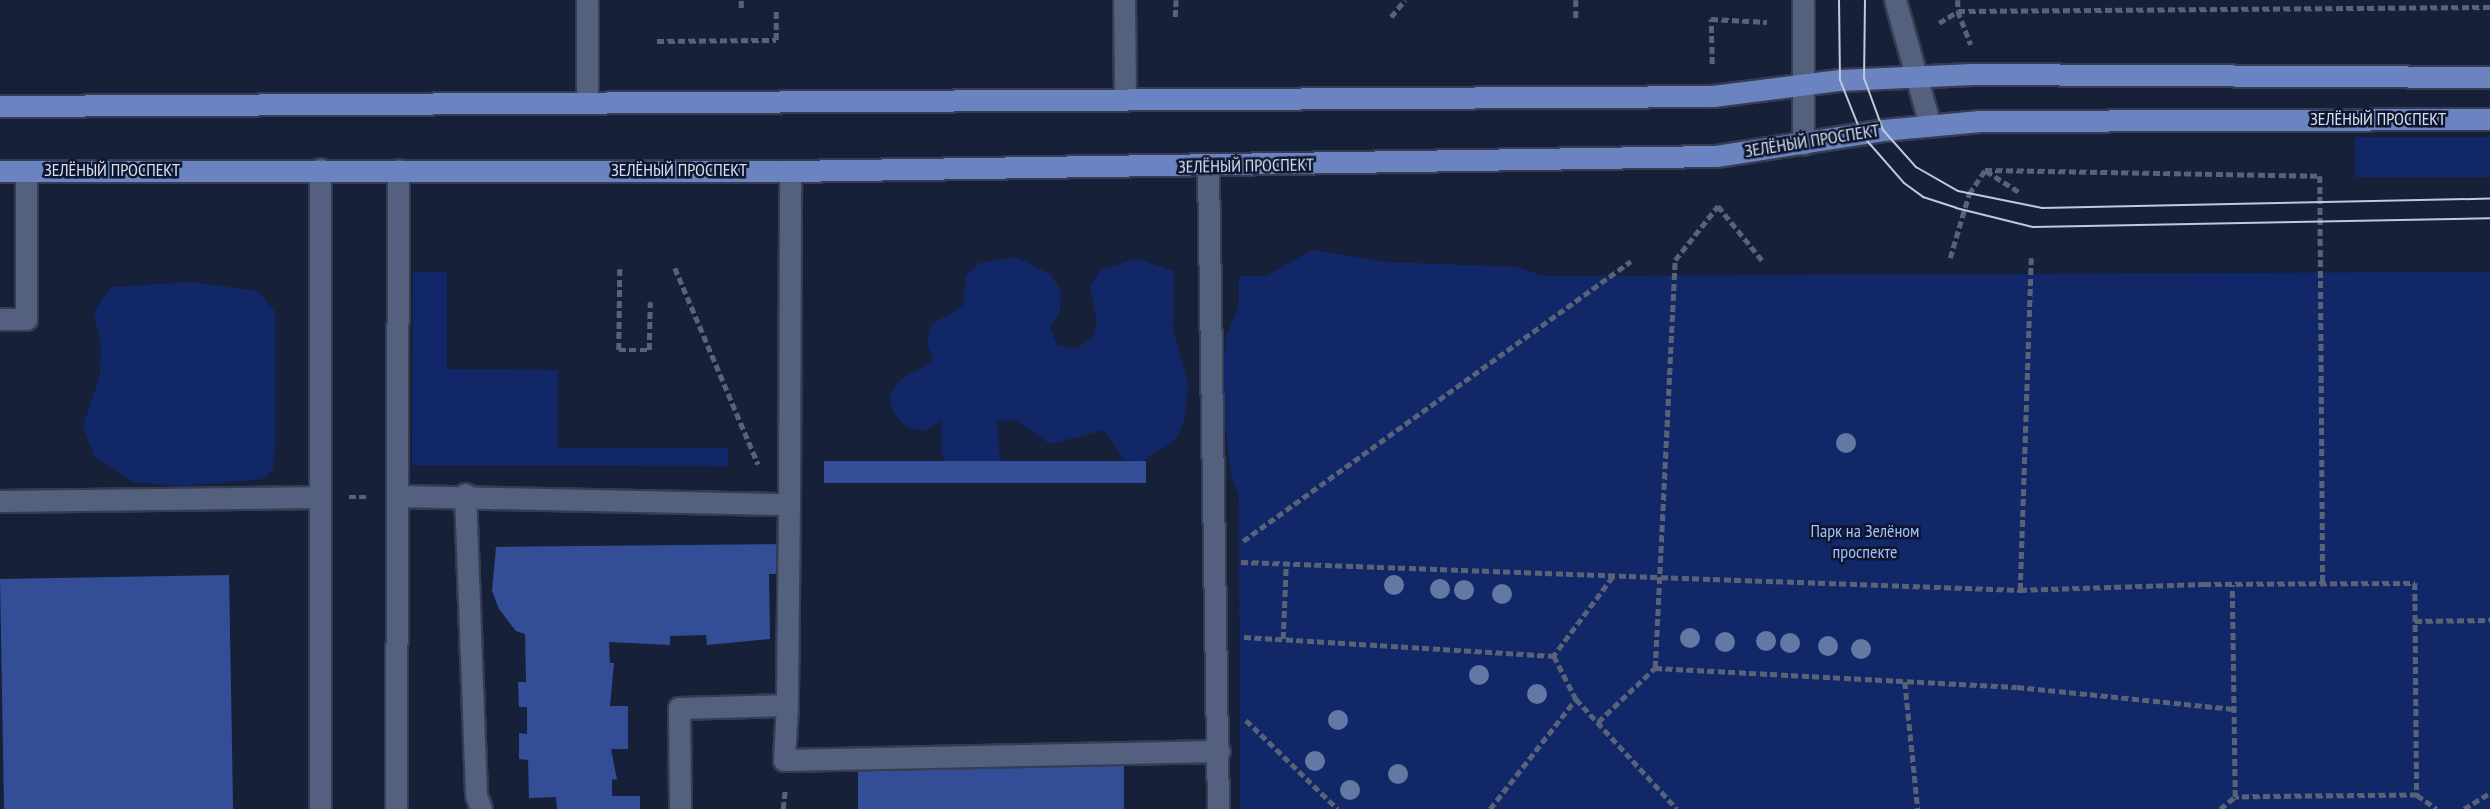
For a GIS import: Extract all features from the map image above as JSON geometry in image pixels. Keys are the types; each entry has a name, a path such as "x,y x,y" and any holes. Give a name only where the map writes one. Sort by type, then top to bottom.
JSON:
{"main road":[{"path":"0,106 1713,96 1916,76 2490,77"},
{"name":"ЗЕЛЁНЫЙ ПРОСПЕКТ","path":"0,171 790,171 1208,167 1716,156 1930,125 2490,120"}],"street":[{"path":"587,0 587,103"},
{"path":"1124,0 1125,100"},
{"path":"1803,0 1800,86 1803,144"},
{"path":"1895,0 1930,125"},
{"path":"1208,167 1218,809"},
{"path":"320,169 320,806"},
{"path":"396,809 398,170"},
{"path":"0,319 26,319 26,171"},
{"path":"790,171 787,705 784,760 1219,751"},
{"path":"399,496 465,495 789,504"},
{"path":"465,495 476,795 481,809"},
{"path":"0,500 320,497"},
{"path":"680,809 679,708 787,705"}],"path":[{"path":"741,0 741,8"},
{"path":"1175,17 1176,0"},
{"path":"1391,17 1405,0"},
{"path":"1576,0 1576,18"},
{"path":"1958,0 1958,11 1975,56"},
{"path":"2375,0 2375,8"},
{"path":"1939,23 1958,11 2490,7"},
{"path":"657,41 776,40 776,9"},
{"path":"1712,64 1712,19 1767,22"},
{"path":"1984,170 2021,193"},
{"path":"1950,258 1969,194 1984,170"},
{"path":"1984,170 2320,176 2323,584"},
{"path":"1598,722 1656,668 1675,260 1718,206 1762,260"},
{"path":"2020,590 2031,258"},
{"path":"1216,561 1631,261"},
{"path":"675,268 761,471"},
{"path":"620,269 619,350 649,350 650,302"},
{"path":"320,497 399,496"},
{"path":"1216,561 2020,590 2232,584 2415,583 2417,795"},
{"path":"1283,639 1286,564"},
{"path":"1554,656 1614,577"},
{"path":"2232,584 2235,797"},
{"path":"2415,621 2490,620"},
{"path":"1217,635 1554,656"},
{"path":"1554,656 1576,699 1678,809"},
{"path":"1656,668 2017,687 2234,709"},
{"path":"1905,682 1918,809"},
{"path":"1218,693 1338,809"},
{"path":"1490,809 1576,699"},
{"path":"2464,809 2490,793"},
{"path":"2220,809 2235,797 2417,795 2437,809"}],"green space":[{"path":"2355,137 2490,137 2490,177 2355,177"},
{"name":"Парк на Зелёном проспекте","path":"1313,250 1386,262 1517,267 1543,276 2490,272 2490,809 1240,809 1239,495 1231,475 1222,399 1225,340 1239,306 1239,276 1266,276"},
{"path":"1016,257 1051,275 1061,291 1060,311 1050,327 1057,345 1075,349 1092,339 1097,323 1090,287 1100,270 1138,259 1174,271 1173,329 1188,384 1184,422 1175,440 1142,461 1124,460 1104,430 1050,444 1014,419 997,422 1000,459 988,472 954,469 942,456 941,421 925,431 907,427 895,415 889,397 900,380 933,361 927,342 931,325 963,306 966,275 980,263"},
{"path":"413,272 447,272 447,369 558,370 558,448 728,448 728,466 412,465"},
{"path":"192,282 258,291 275,312 275,445 273,469 264,479 181,486 133,482 94,456 83,426 100,375 101,344 94,315 102,298 112,287"}],"building":[{"path":"824,461 1146,461 1146,483 824,483"},
{"path":"783,544 783,574 769,574 770,639 707,645 706,635 670,636 670,645 609,642 610,663 614,663 610,706 628,706 628,749 611,749 617,780 612,779 612,796 640,796 640,809 557,809 556,797 529,798 528,760 519,759 519,733 527,734 527,707 519,707 518,682 526,682 525,634 516,631 499,609 492,591 496,547"},
{"path":"229,575 233,809 4,809 0,579"},
{"path":"858,757 1124,757 1124,809 858,809"}],"tram line":[{"path":"1839,0 1840,80 1862,135 1904,183 1923,197 2033,227 2490,218"},
{"path":"1865,0 1864,78 1883,130 1916,167 1958,191 2042,208 2490,199"}]}
